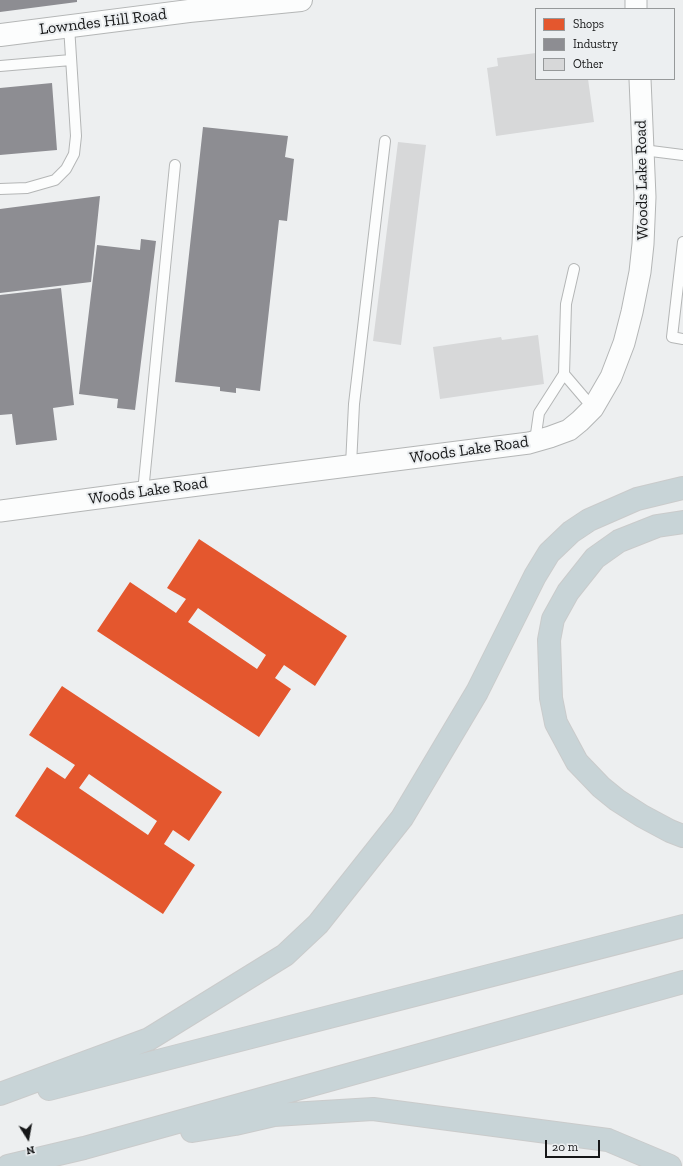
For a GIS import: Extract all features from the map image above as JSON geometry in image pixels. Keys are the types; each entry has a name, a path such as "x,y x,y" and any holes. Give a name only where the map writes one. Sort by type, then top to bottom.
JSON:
{"highway":[{"path":"0,1094 149,1039 285,955 318,924 402,818 477,692 535,576 549,553 570,532 589,520 638,499 683,488"},
{"path":"683,522 658,526 619,541 595,558 568,592 553,619 549,640 551,698 556,723 576,762 601,787 617,800 642,816 670,831 683,836"},
{"path":"0,1102 683,926"},
{"path":"8,1166 84,1148 683,982"},
{"path":"84,1148 235,1124 274,1116 374,1109 608,1140 670,1166"}],"street":[{"name":"Lowndes Hill Road","path":"0,35 189,11 302,0"},
{"name":"Woods Lake Road","path":"0,511 535,441 569,430 593,408 611,377 631,318 643,244 645,197 640,80"}],"lane":[{"path":"0,189 27,188 55,180 66,170 74,154 76,136 69,26"},
{"path":"0,66 71,60"},
{"path":"351,465 354,404 386,141"},
{"path":"643,150 683,155"},
{"path":"142,492 175,165"},
{"path":"683,242 672,337 683,339"},
{"path":"535,441 539,413 564,374 566,304 574,269"},
{"path":"564,374 593,408"}],"building: Shops":[{"path":"199,539 347,636 315,686 284,665 275,678 291,689 259,737 97,631 130,582 176,613 186,599 167,588","holes":["198,608 266,655 257,669 188,622"]},
{"path":"62,686 222,792 189,841 173,830 164,844 195,865 163,914 15,816 47,767 65,779 75,765 29,735","holes":["89,774 157,821 148,835 79,788"]}],"building: Industry":[{"path":"0,0 77,0 77,2 0,12"},
{"path":"52,83 57,150 0,155 0,88"},
{"path":"203,127 288,136 285,157 294,159 287,221 279,220 260,391 236,388 236,393 220,391 220,387 175,382"},
{"path":"100,196 91,282 0,293 0,209"},
{"path":"141,239 156,241 135,410 117,408 118,399 79,394 97,245 140,250"},
{"path":"61,288 74,405 53,408 57,440 16,445 12,414 0,415 0,295"}],"building: Other":[{"path":"535,53 535,80 588,80 594,122 496,136 487,68 498,66 497,58"},
{"path":"398,142 426,145 401,345 373,341"},
{"path":"538,335 544,384 440,399 433,347 501,337 502,340"}]}
